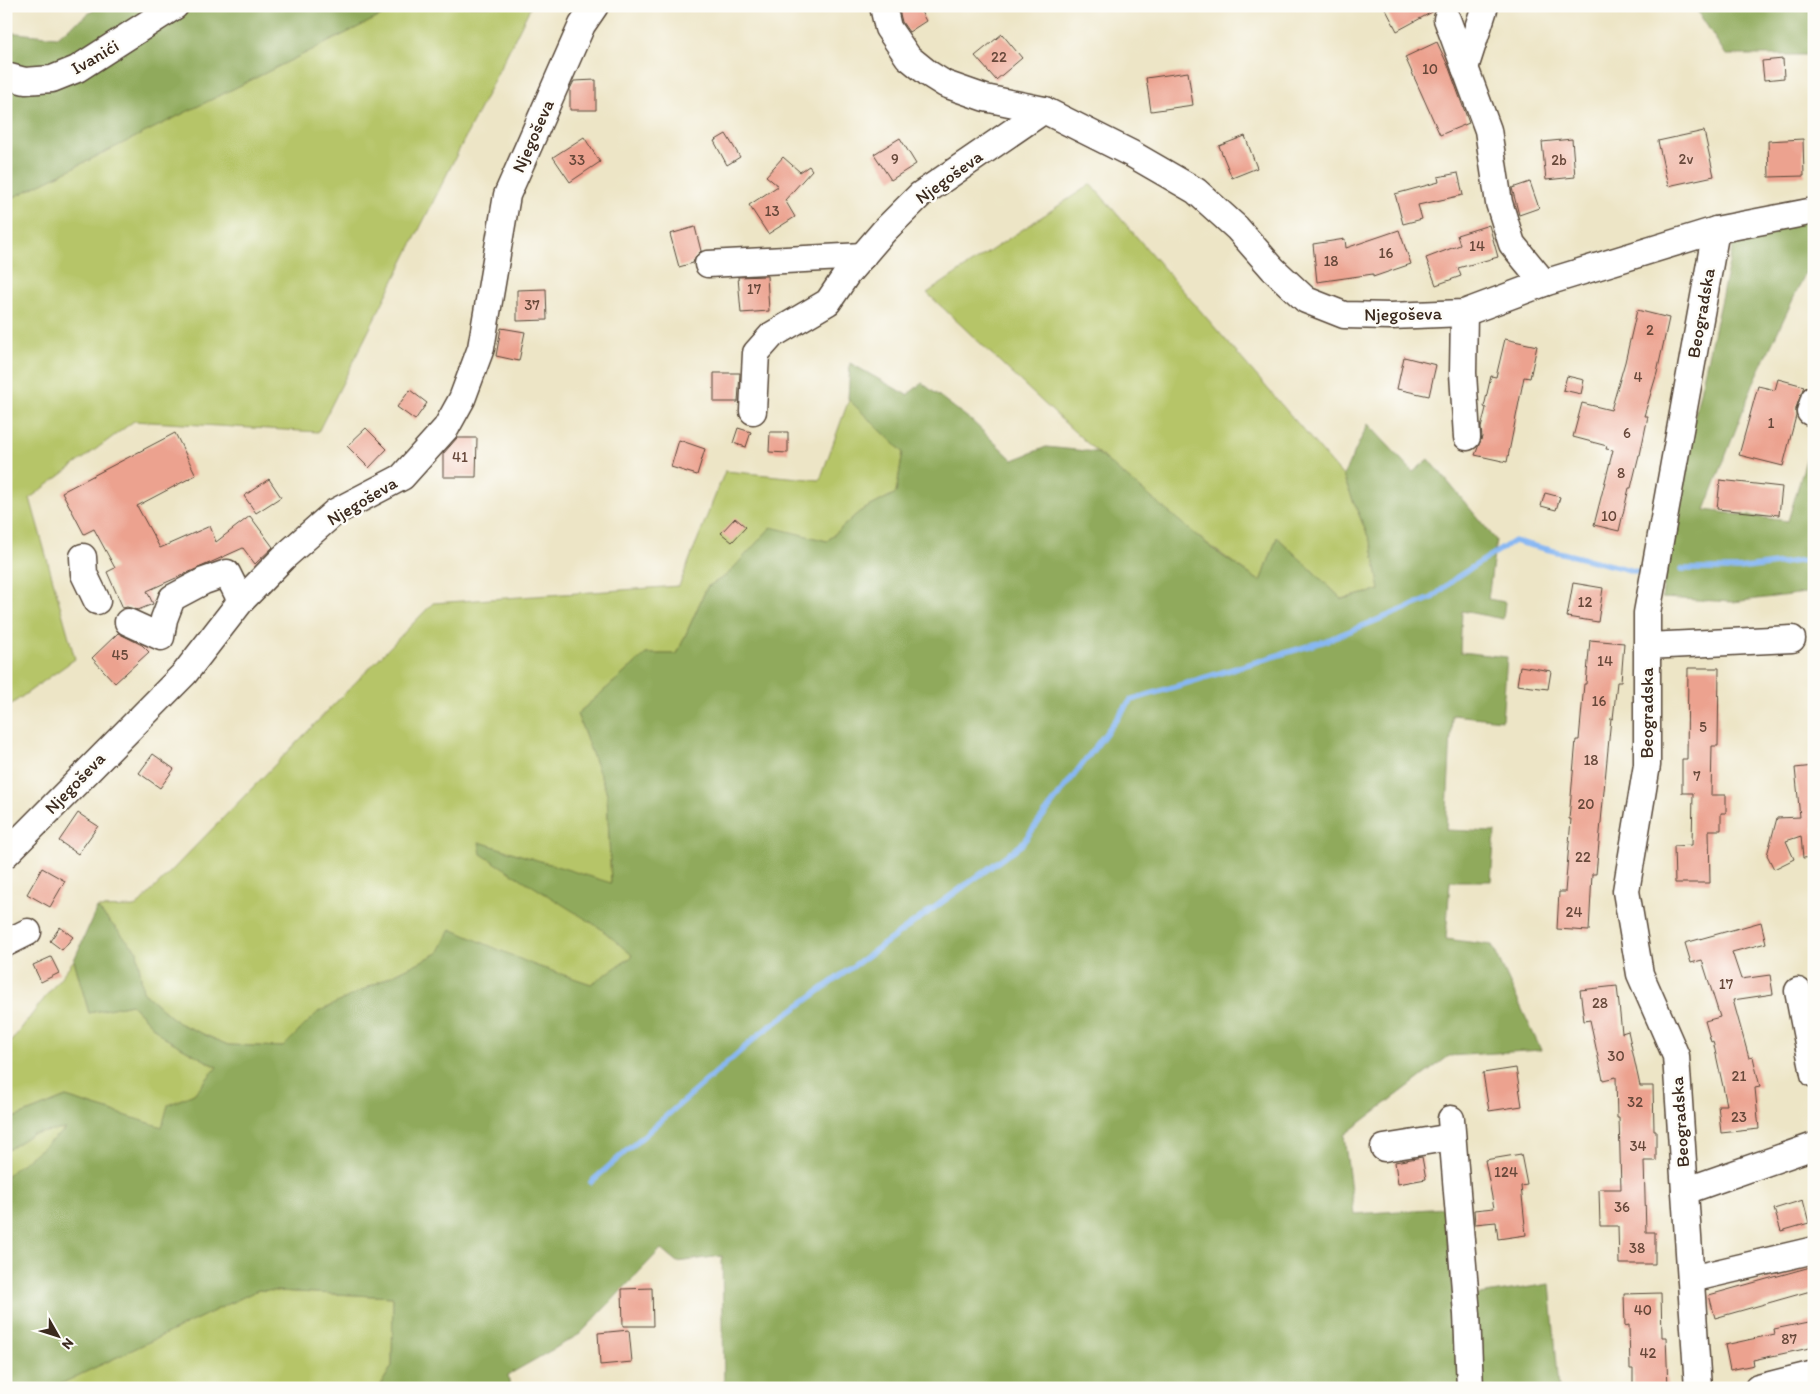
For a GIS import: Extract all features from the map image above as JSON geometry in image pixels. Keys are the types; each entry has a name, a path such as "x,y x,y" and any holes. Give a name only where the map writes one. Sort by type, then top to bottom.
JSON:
{"street":[{"name":"Ivanići","path":"6,76 25,81 52,79 77,69 175,6"},
{"name":"Njegoševa","path":"6,854 184,673 241,601 283,558 335,512 402,477 446,428 462,399 481,348 507,196 582,25 595,6"},
{"name":"Njegoševa","path":"883,6 888,28 908,56 937,79 945,84 985,98 1044,110 1132,154 1196,191 1237,228 1273,269 1306,300 1344,315 1391,316 1464,313 1544,283 1716,230 1814,211"},
{"path":"1465,68 1485,6"},
{"path":"1447,19 1488,130 1499,203 1512,244 1544,283"},
{"name":"Njegoševa","path":"753,411 756,352 772,335 828,302 847,274 884,231 920,195 1044,110"},
{"name":"Beogradska","path":"1698,1388 1676,1056 1640,974 1626,891 1647,765 1647,612 1716,230"},
{"path":"708,264 863,256"},
{"path":"1464,313 1463,373 1467,438"},
{"path":"83,557 84,574 97,601"},
{"path":"128,622 161,637 164,619 172,598 204,581 228,574 241,601"},
{"path":"1647,646 1792,639"},
{"path":"1798,991 1814,1074"},
{"path":"1384,1148 1451,1128 1467,1314 1470,1388"},
{"name":"Beogradska","path":"1685,1191 1814,1146"},
{"path":"1691,1280 1814,1250"},
{"path":"1758,1388 1814,1374"}],"green space":[{"path":"99,6 401,6 6,201 6,32 57,37"},
{"path":"401,6 531,6 318,432 134,421 30,498 75,659 6,708 6,201"},
{"path":"1694,6 1814,6 1814,55 1726,55"},
{"path":"1091,184 1343,476 1372,546 1380,590 1342,599 1277,537 1261,582 1216,550 1130,481 927,293"},
{"path":"1810,218 1814,219 1814,255 1753,384 1705,510 1788,521 1814,433 1814,592 1733,602 1662,598 1671,521 1734,241"},
{"path":"850,363 907,395 922,383 972,421 1013,460 1046,447 1096,452 1218,553 1261,582 1277,537 1342,599 1380,590 1372,546 1343,476 1368,424 1413,472 1429,459 1496,540 1488,599 1505,602 1503,619 1462,611 1460,652 1507,657 1502,720 1452,715 1446,830 1495,832 1491,881 1450,881 1446,939 1492,945 1541,1050 1449,1056 1344,1135 1354,1214 1445,1208 1453,1299 1550,1284 1559,1388 724,1388 722,1256 677,1262 661,1249 580,1334 508,1375 510,1388 379,1388 392,1366 393,1297 258,1290 52,1388 6,1388 6,1176 66,1129 32,1134 6,1151 6,1121 66,1097 162,1127 168,1105 194,1094 217,1067 163,1037 131,1004 89,1013 74,960 97,908 137,951 143,992 178,1023 228,1045 283,1047 318,1012 438,953 451,929 534,965 591,984 633,956 600,928 481,854 479,842 611,883 607,793 577,714 646,654 677,654 707,587 727,575 771,527 827,541 859,512 896,493 903,452 848,399"},
{"path":"849,399 903,452 896,493 859,512 827,541 771,528 727,575 707,587 677,654 646,654 577,714 607,793 611,884 479,842 600,928 634,956 591,984 534,965 438,953 318,1012 283,1047 228,1045 178,1023 143,992 137,951 97,908 136,907 433,603 679,586 725,471 820,480"},
{"path":"74,960 89,1013 131,1004 163,1037 217,1067 194,1094 169,1105 162,1127 66,1097 6,1121 6,1048"},
{"path":"67,1128 6,1177 6,1151 32,1134"},
{"path":"258,1290 393,1297 392,1366 379,1388 52,1388"}],"building":[{"path":"898,6 918,6 926,21 909,32 902,22"},
{"path":"1384,6 1440,6 1397,31"},
{"path":"1002,34 1022,58 996,80 975,56"},
{"path":"1437,42 1449,68 1469,123 1440,135 1405,57"},
{"path":"1783,59 1784,78 1764,80 1762,61"},
{"path":"1188,72 1193,105 1151,111 1146,78"},
{"path":"596,80 596,110 570,110 570,89 574,81"},
{"path":"1704,131 1714,176 1668,186 1658,141"},
{"path":"726,134 740,157 727,165 714,141"},
{"path":"1245,136 1257,168 1232,178 1219,146"},
{"path":"584,137 600,162 570,182 553,157"},
{"path":"900,138 916,164 891,180 874,154"},
{"path":"1572,139 1575,177 1546,180 1542,142"},
{"path":"1803,139 1804,176 1769,177 1768,141"},
{"path":"783,157 800,172 809,166 812,170 785,200 795,217 768,234 749,205 778,186 766,176"},
{"path":"1458,173 1463,195 1418,205 1422,219 1403,224 1395,194 1439,182 1438,177"},
{"path":"1530,182 1539,208 1519,215 1512,188"},
{"path":"1489,225 1498,257 1458,268 1461,276 1436,285 1426,258 1460,245 1457,235"},
{"path":"695,227 701,251 695,257 693,263 679,267 670,234"},
{"path":"1399,230 1411,264 1373,277 1373,274 1317,282 1313,244 1345,239 1346,248"},
{"path":"767,276 769,311 741,313 738,277"},
{"path":"546,289 547,320 517,321 517,290"},
{"path":"1637,310 1669,318 1657,373 1644,416 1648,416 1640,455 1631,488 1629,488 1619,531 1594,525 1613,450 1606,449 1607,446 1573,437 1582,403 1611,410"},
{"path":"501,328 525,332 519,361 496,356"},
{"path":"1505,339 1537,346 1530,378 1524,377 1507,462 1475,455 1482,437 1481,428 1486,408 1484,407 1491,376 1496,377"},
{"path":"1404,357 1436,365 1429,396 1397,389"},
{"path":"714,373 740,373 738,402 714,402"},
{"path":"1567,376 1584,380 1581,394 1563,390"},
{"path":"1778,379 1804,386 1796,408 1796,416 1783,466 1739,455 1758,386 1775,390"},
{"path":"410,390 427,403 415,420 397,407"},
{"path":"366,428 387,449 369,468 347,446"},
{"path":"738,428 751,432 746,447 733,443"},
{"path":"770,432 788,432 788,453 769,452"},
{"path":"175,433 196,475 137,506 160,548 210,526 216,542 250,516 273,547 255,564 243,548 147,591 153,604 138,610 127,607 123,608 107,572 115,568 94,529 84,534 62,492"},
{"path":"457,438 477,438 476,477 443,477 443,454"},
{"path":"679,440 705,449 697,475 671,467"},
{"path":"269,479 281,497 256,513 244,496"},
{"path":"1720,480 1782,487 1779,515 1717,509"},
{"path":"1545,493 1560,497 1556,510 1541,506"},
{"path":"735,518 746,527 732,542 721,533"},
{"path":"1573,583 1603,588 1598,622 1567,617"},
{"path":"118,633 142,645 149,652 115,683 92,658"},
{"path":"1590,640 1624,643 1621,682 1617,682 1613,719 1611,718 1596,874 1592,874 1589,931 1557,929 1559,892 1565,892 1576,740 1579,740"},
{"path":"1520,666 1551,671 1548,689 1517,685"},
{"path":"1688,668 1719,668 1718,746 1712,746 1711,795 1726,795 1726,813 1721,813 1721,830 1709,830 1710,883 1675,883 1674,846 1692,845 1693,793 1682,793 1682,759 1687,759"},
{"path":"153,754 174,769 160,788 139,773"},
{"path":"1814,766 1814,857 1803,858 1801,836 1786,841 1794,859 1774,869 1767,855 1777,818 1800,817 1795,768"},
{"path":"78,813 98,826 78,854 59,841"},
{"path":"42,868 65,881 50,907 27,894"},
{"path":"1761,922 1766,943 1732,952 1741,979 1770,975 1773,994 1733,1000 1749,1058 1753,1057 1760,1087 1755,1088 1759,1129 1721,1133 1718,1105 1727,1105 1713,1041 1711,1042 1705,1021 1720,1017 1702,960 1691,963 1685,943"},
{"path":"60,927 73,937 62,950 50,941"},
{"path":"51,957 59,973 41,982 33,965"},
{"path":"1617,986 1622,1033 1628,1031 1640,1086 1653,1086 1656,1161 1644,1161 1646,1232 1655,1232 1655,1264 1619,1264 1618,1226 1600,1226 1599,1189 1621,1189 1616,1077 1603,1080 1590,1020 1584,1021 1580,990"},
{"path":"1516,1068 1522,1106 1489,1111 1483,1073"},
{"path":"1521,1154 1527,1185 1521,1186 1526,1235 1498,1239 1496,1222 1475,1224 1474,1210 1494,1208 1485,1160"},
{"path":"1422,1157 1426,1179 1398,1184 1395,1162"},
{"path":"1803,1200 1809,1223 1781,1231 1774,1209"},
{"path":"1814,1266 1814,1290 1715,1318 1709,1295"},
{"path":"652,1288 653,1326 623,1326 622,1289"},
{"path":"1661,1293 1662,1337 1666,1337 1668,1388 1633,1388 1633,1369 1630,1369 1629,1325 1625,1326 1624,1294"},
{"path":"1814,1321 1814,1347 1753,1360 1754,1365 1730,1370 1725,1345 1775,1334 1774,1329"},
{"path":"629,1330 632,1362 600,1365 598,1333"}],"waterway":[{"path":"591,1182 761,1033 1021,845 1131,700 1325,641 1432,598 1457,577 1514,541 1638,572"},
{"path":"1682,569 1738,569 1814,559"}]}
